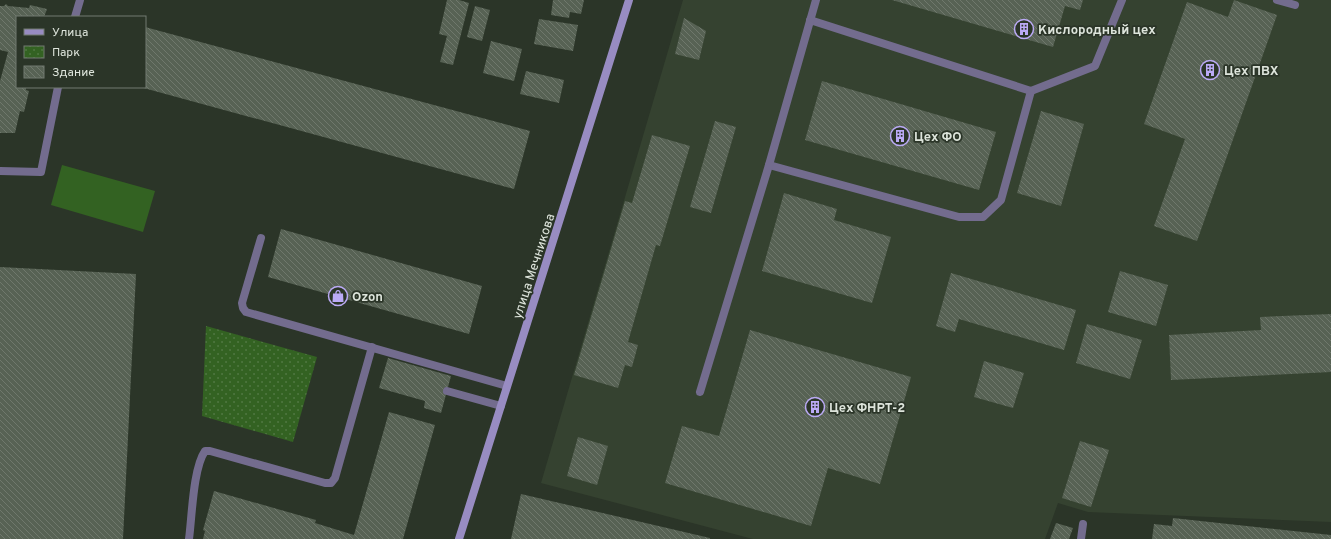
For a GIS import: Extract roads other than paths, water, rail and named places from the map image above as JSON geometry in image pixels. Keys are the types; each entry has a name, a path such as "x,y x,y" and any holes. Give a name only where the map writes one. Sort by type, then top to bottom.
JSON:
{"main road":[{"name":"улица Мечникова","path":"459,539 629,0"}],"lane":[{"path":"76,16 80,0"},
{"path":"700,392 769,166 816,0"},
{"path":"810,20 1032,91 1095,66 1122,0"},
{"path":"1277,0 1295,5"},
{"path":"0,171 41,172 58,88"},
{"path":"769,166 958,217 983,217 1001,200 1032,91"},
{"path":"261,238 242,302 242,308 246,312 507,386"},
{"path":"189,539 196,480 203,455 206,451 325,483 331,483 336,478 372,347"},
{"path":"447,391 501,406"},
{"path":"1081,539 1083,524"}],"place":[{"name":"Кислородный цех","path":"1024,29"},
{"name":"Цех ПВХ","path":"1210,70"},
{"name":"Цех ФО","path":"900,136"},
{"name":"Ozon","path":"338,296"},
{"name":"Цех ФНРТ-2","path":"815,407"}]}
